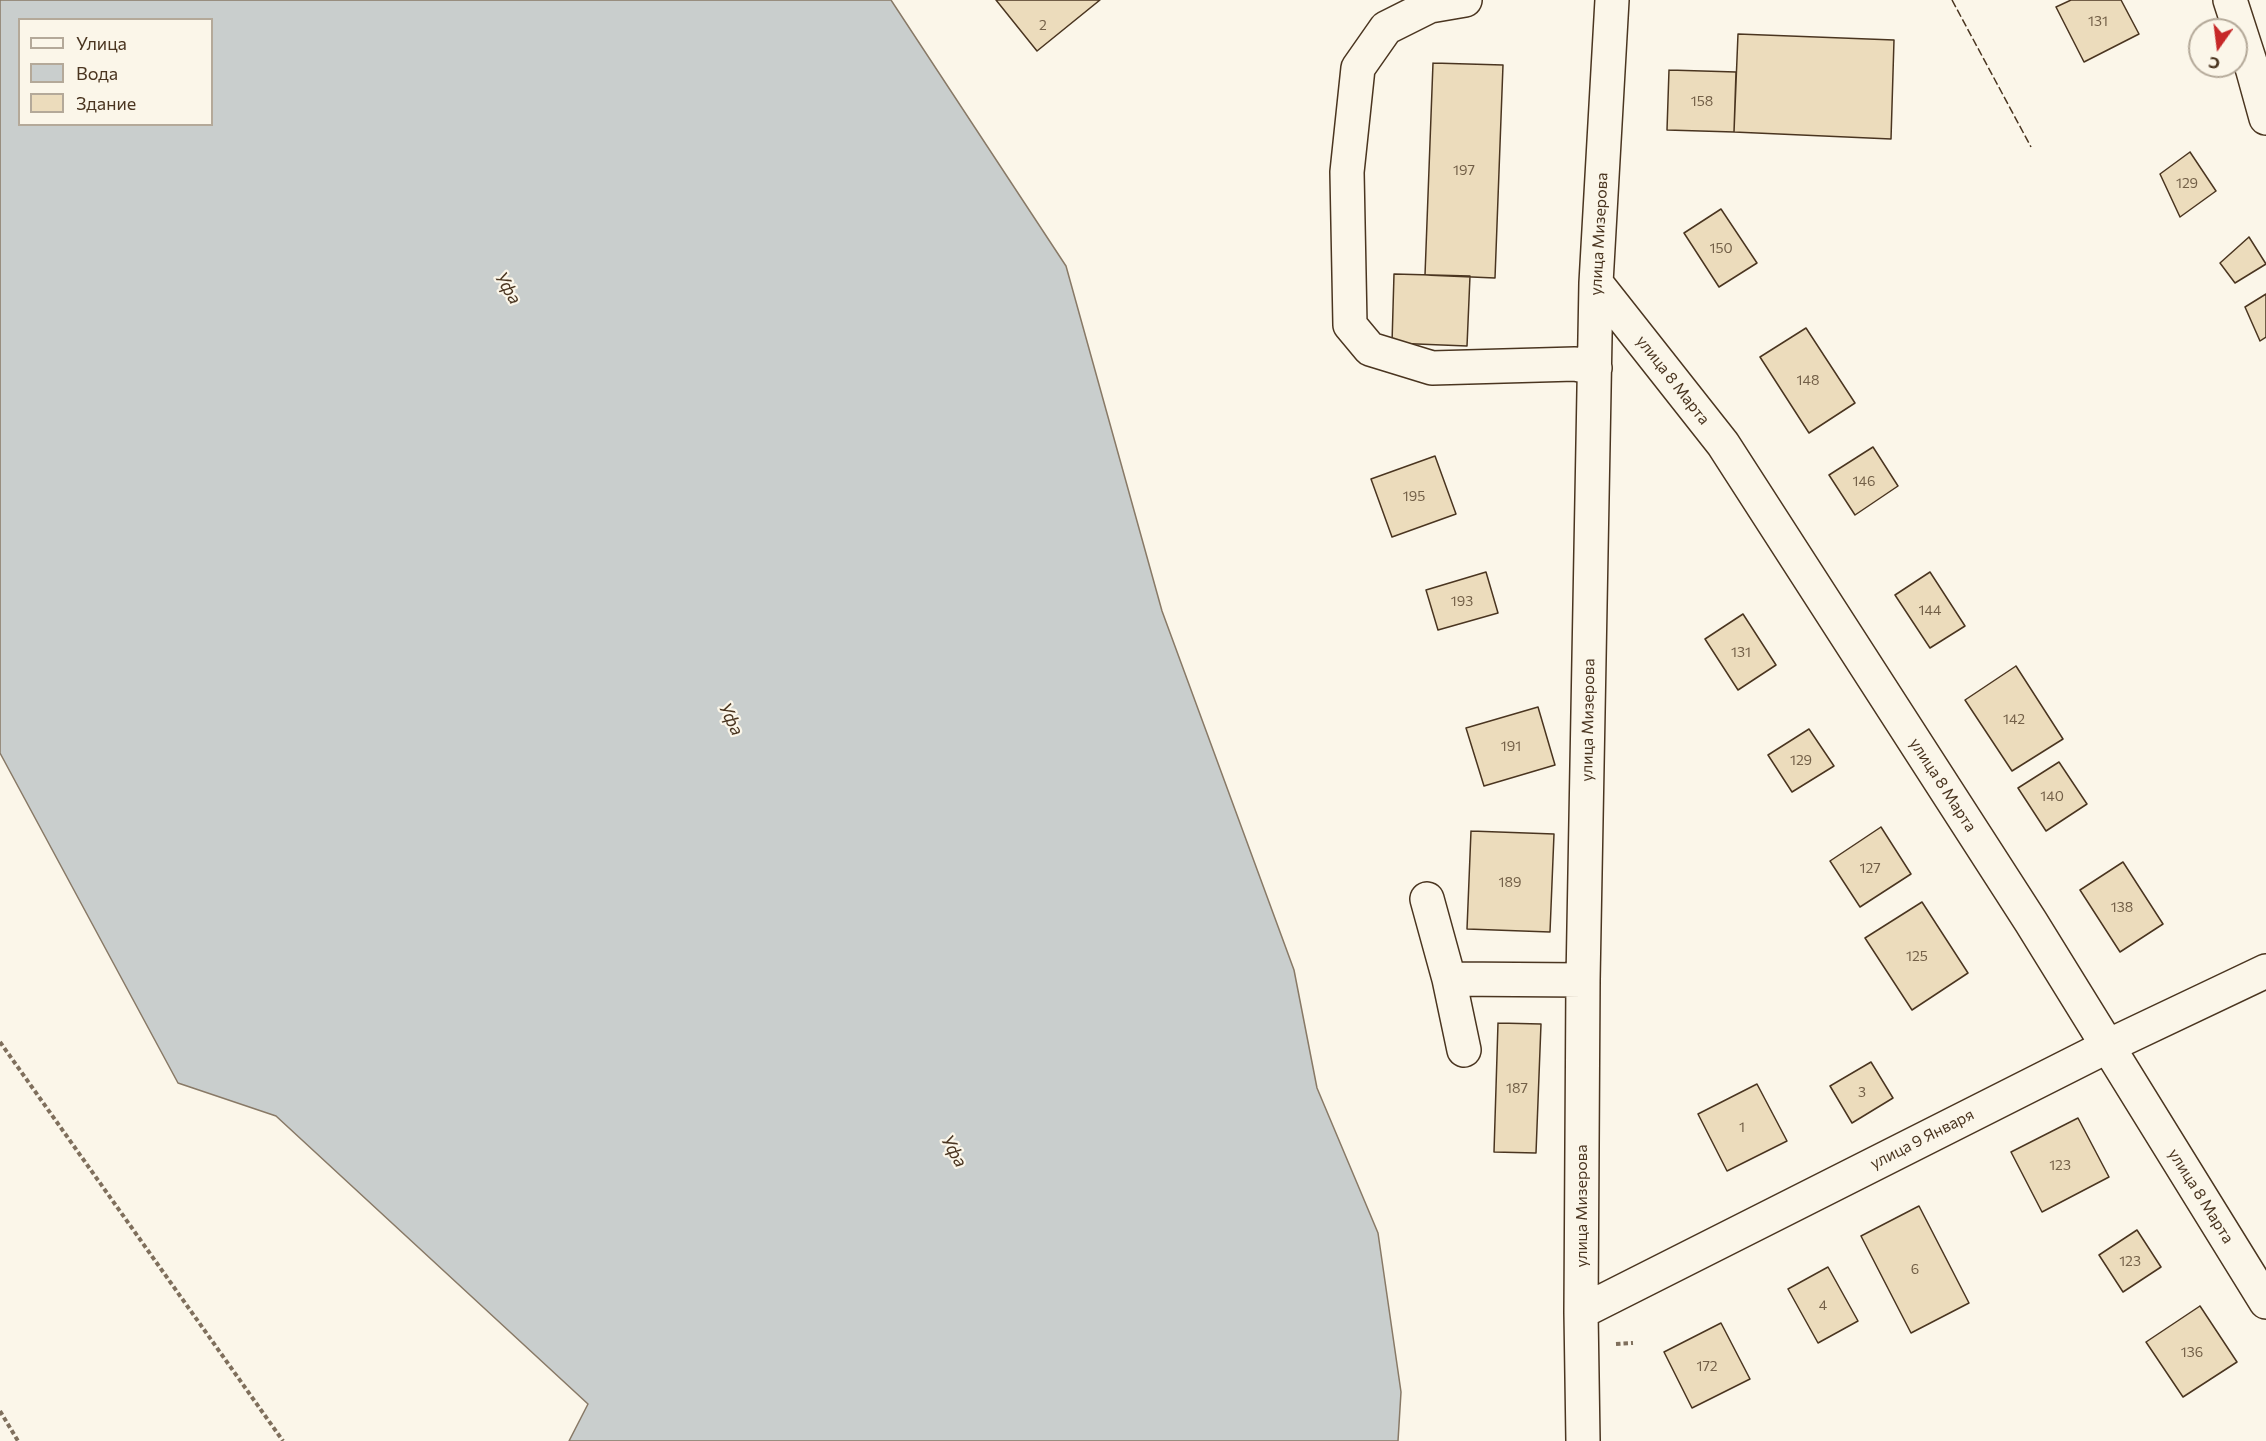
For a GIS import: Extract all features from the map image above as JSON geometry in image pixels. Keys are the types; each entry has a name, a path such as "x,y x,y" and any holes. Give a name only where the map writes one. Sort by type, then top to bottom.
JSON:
{"street":[{"path":"1465,0 1430,6 1386,28 1358,68 1347,172 1350,326 1370,350 1432,368 1575,364 1596,368"},
{"name":"улица Мизерова","path":"1583,1441 1581,1312 1583,980 1596,283 1612,0"},
{"path":"2230,0 2266,118"},
{"name":"улица 8 Марта","path":"1596,283 1723,444 2031,922 2266,1302"},
{"path":"1427,899 1449,979 1464,1050"},
{"name":"улица 9 Января","path":"1581,1312 2108,1046 2266,971"},
{"path":"1449,979 1583,980"}],"path":[{"path":"0,1042 283,1441"},
{"path":"0,1411 18,1441"}],"water":[{"name":"Уфа","path":"0,0 891,0 1066,266 1162,611 1294,970 1317,1088 1378,1233 1401,1392 1398,1441 569,1441 588,1404 276,1116 178,1083 0,753"}],"building":[{"path":"996,0 1100,0 1037,51"},
{"path":"2071,0 2121,0 2139,34 2084,62 2056,7"},
{"path":"1738,34 1894,40 1891,139 1734,132"},
{"path":"1433,63 1503,65 1495,278 1425,275"},
{"path":"1669,70 1736,72 1734,132 1667,130"},
{"path":"2190,152 2216,191 2180,217 2160,174"},
{"path":"1721,209 1757,263 1719,287 1684,233"},
{"path":"2249,237 2266,264 2235,283 2220,263"},
{"path":"1394,274 1470,276 1467,346 1392,343"},
{"path":"2266,294 2266,337 2260,341 2245,307"},
{"path":"1806,328 1855,403 1809,433 1760,357"},
{"path":"1873,447 1898,486 1855,515 1829,475"},
{"path":"1435,456 1456,514 1392,537 1371,479"},
{"path":"1486,572 1498,613 1438,630 1426,590"},
{"path":"1930,572 1965,626 1930,648 1895,595"},
{"path":"1743,614 1776,665 1738,690 1705,639"},
{"path":"2016,666 2063,739 2012,771 1965,700"},
{"path":"1538,707 1555,765 1484,786 1466,728"},
{"path":"1809,729 1834,766 1792,792 1768,755"},
{"path":"2059,762 2087,804 2046,831 2018,788"},
{"path":"1881,827 1911,874 1860,907 1830,861"},
{"path":"1471,831 1554,834 1550,932 1467,929"},
{"path":"2123,862 2163,924 2120,952 2080,890"},
{"path":"1922,902 1968,973 1912,1010 1865,938"},
{"path":"1498,1023 1541,1024 1536,1153 1494,1152"},
{"path":"1871,1062 1893,1098 1852,1123 1830,1086"},
{"path":"1757,1084 1787,1141 1727,1171 1698,1114"},
{"path":"2078,1118 2109,1177 2042,1212 2011,1152"},
{"path":"1919,1206 1969,1303 1911,1333 1861,1236"},
{"path":"2137,1230 2161,1267 2123,1292 2099,1255"},
{"path":"1828,1267 1858,1321 1818,1343 1788,1289"},
{"path":"2200,1306 2237,1362 2183,1397 2146,1342"},
{"path":"1721,1323 1750,1379 1692,1408 1664,1352"}],"fence":[{"path":"1952,0 2031,147"}]}
